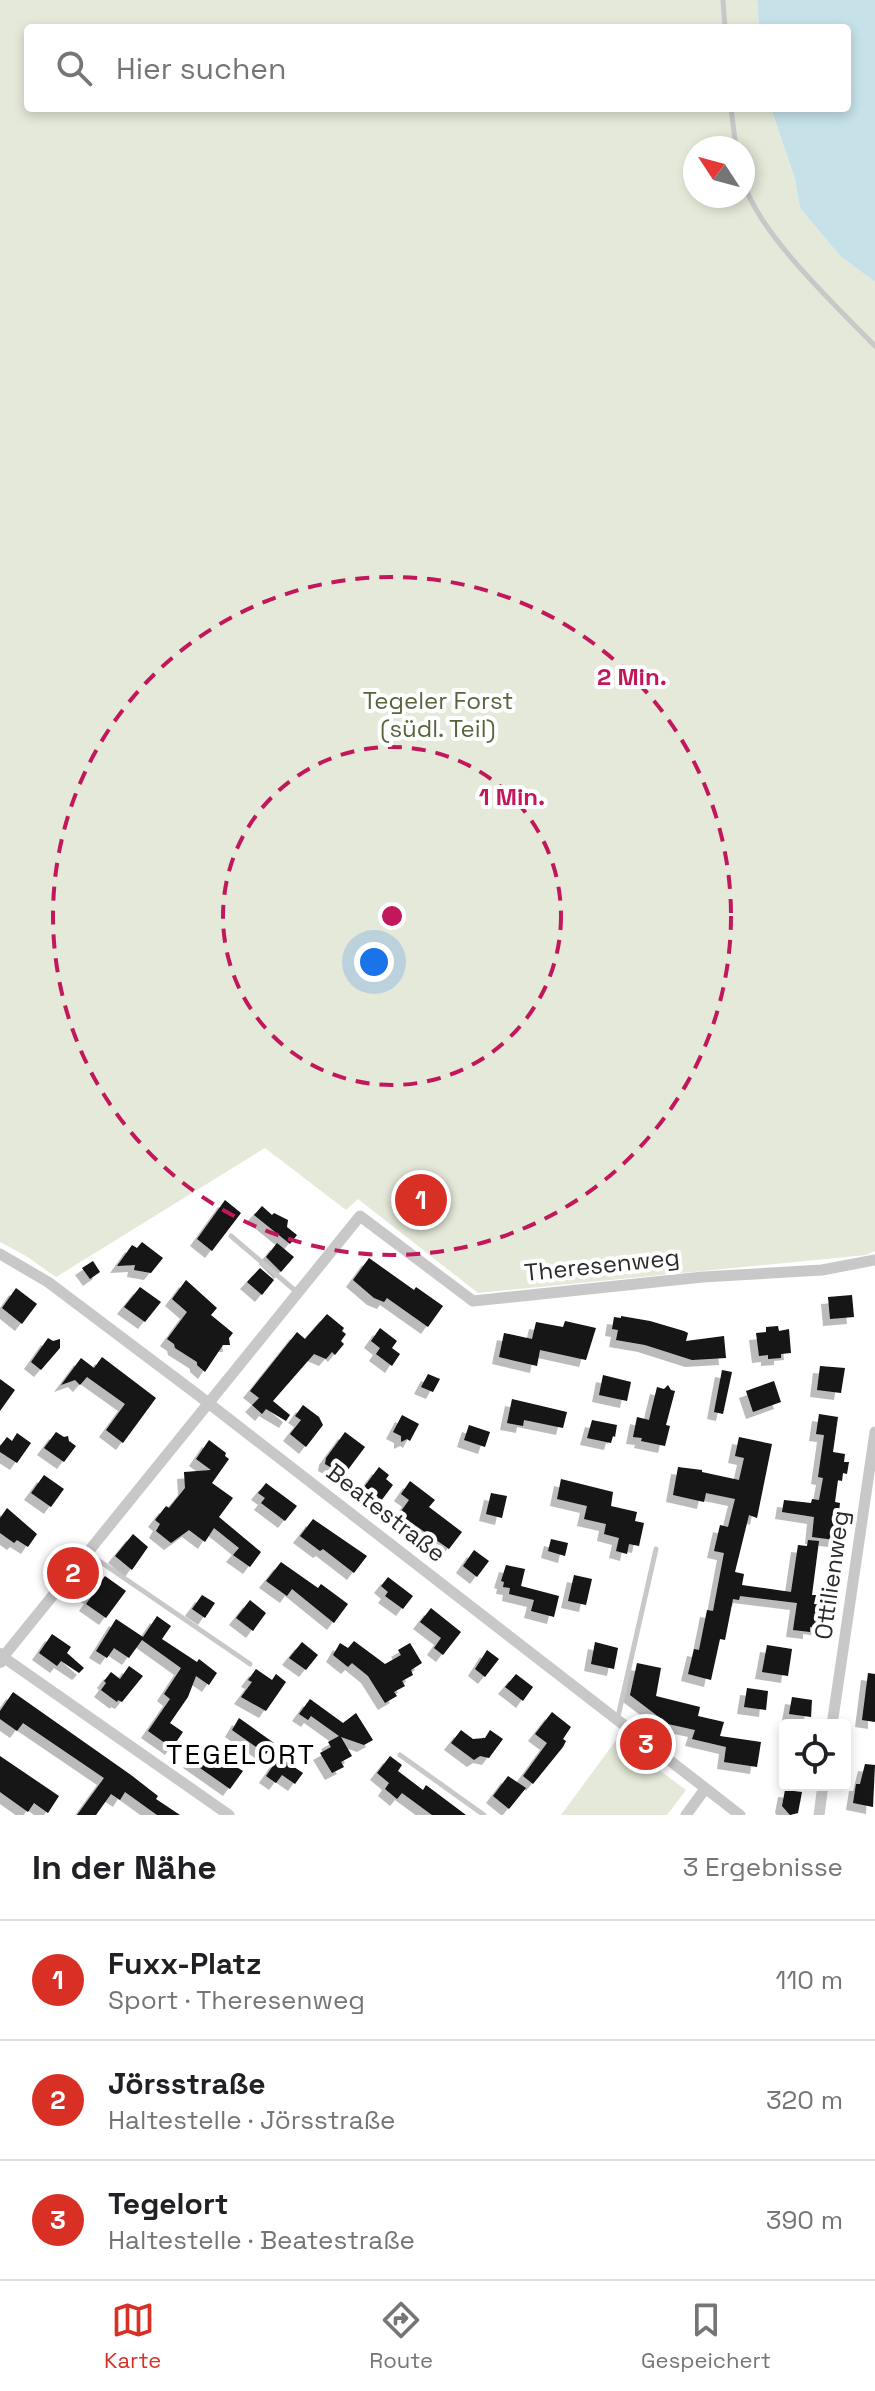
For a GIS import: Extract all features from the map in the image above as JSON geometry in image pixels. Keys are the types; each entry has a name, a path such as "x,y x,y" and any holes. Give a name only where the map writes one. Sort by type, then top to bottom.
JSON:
{"street":[{"name":"Theresenweg","path":"299,1294 360,1216 473,1301 703,1277 822,1270 875,1260"},
{"name":"Beatestraße","path":"0,1254 48,1282 740,1815"},
{"path":"229,1815 1,1657 299,1294"},
{"name":"Ottilienweg","path":"833,1719 875,1432"},
{"path":"686,1815 705,1789"},
{"path":"819,1815 822,1791"}],"lane":[{"path":"723,0 725,24"},
{"path":"732,112 734,136"},
{"path":"755,207 777,241 875,346"},
{"path":"231,1236 299,1294"},
{"path":"617,1722 656,1549"},
{"path":"88,1553 250,1664"},
{"path":"400,1755 484,1815"}],"green space":[{"name":"Tegeler Forst (südl. Teil)","path":"0,0 757,0 759,24 24,24 24,112 772,112 795,179 800,208 840,256 875,282 875,1251 866,1255 478,1293 358,1199 346,1210 265,1148 56,1277 0,1242"},
{"path":"617,1739 686,1790 667,1815 561,1815"}],"water":[{"path":"757,0 875,0 875,282 840,256 800,208 795,179 772,112 851,112 851,24 759,24"}],"building":[{"path":"225,1200 241,1213 212,1251 197,1239"},
{"path":"262,1206 272,1215 274,1213 288,1220 287,1227 297,1235 290,1244 254,1215"},
{"path":"142,1242 163,1258 151,1273 134,1270 135,1265 117,1266 132,1245 137,1248"},
{"path":"277,1243 294,1257 281,1272 266,1257"},
{"path":"369,1258 443,1306 428,1327 387,1298 384,1302 374,1298 353,1280"},
{"path":"93,1261 100,1272 90,1279 82,1268"},
{"path":"260,1268 274,1280 262,1295 247,1282"},
{"path":"186,1280 217,1308 211,1315 233,1333 229,1338 230,1345 223,1345 205,1372 167,1339 187,1312 172,1299"},
{"path":"140,1287 161,1302 145,1322 124,1307"},
{"path":"16,1288 37,1304 22,1324 2,1308"},
{"path":"852,1295 854,1317 830,1319 828,1297"},
{"path":"327,1314 344,1328 342,1331 346,1334 341,1341 344,1344 335,1355 332,1352 326,1359 314,1354 273,1401 290,1415 286,1421 266,1409 262,1414 252,1405 259,1398 250,1391 297,1332 305,1339"},
{"path":"614,1317 684,1331 688,1333 686,1341 724,1336 726,1358 692,1360 645,1345 616,1340 618,1330 612,1329"},
{"path":"565,1321 596,1328 586,1360 540,1350 537,1366 499,1357 504,1333 532,1339 536,1322 563,1327"},
{"path":"778,1326 779,1331 789,1329 791,1353 781,1354 781,1358 759,1356 756,1333 766,1332 766,1327"},
{"path":"380,1328 397,1341 392,1348 400,1354 392,1366 376,1354 380,1348 371,1341"},
{"path":"48,1338 53,1341 60,1339 60,1348 41,1370 31,1362"},
{"path":"102,1357 156,1398 123,1443 106,1430 125,1404 87,1377 80,1385 75,1380 61,1385 81,1358 94,1368"},
{"path":"820,1366 845,1368 841,1393 817,1390"},
{"path":"722,1370 732,1372 723,1414 714,1412"},
{"path":"428,1374 440,1379 433,1392 421,1387"},
{"path":"603,1375 631,1382 627,1401 599,1395"},
{"path":"0,1379 15,1390 0,1411"},
{"path":"774,1381 781,1402 753,1412 746,1391"},
{"path":"668,1385 675,1391 666,1425 670,1426 665,1446 633,1437 637,1417 649,1420 657,1387 664,1389"},
{"path":"512,1399 567,1412 563,1428 524,1420 523,1426 507,1423"},
{"path":"303,1405 319,1417 323,1425 306,1447 290,1434 301,1420 295,1416"},
{"path":"819,1414 838,1417 833,1452 845,1454 844,1462 849,1462 847,1474 843,1473 842,1481 838,1480 835,1502 840,1503 838,1521 842,1521 840,1534 836,1533 835,1540 812,1537 814,1517 782,1512 784,1500 811,1503 812,1499 819,1500 823,1478 818,1477 824,1435 816,1434"},
{"path":"402,1415 419,1424 410,1441 401,1442 401,1436 393,1432"},
{"path":"592,1420 617,1425 611,1443 587,1438"},
{"path":"469,1425 490,1432 485,1447 464,1440"},
{"path":"56,1432 68,1436 76,1446 64,1462 44,1448"},
{"path":"345,1432 365,1447 344,1475 325,1464"},
{"path":"17,1433 31,1443 17,1463 0,1452 0,1446 7,1437 12,1441"},
{"path":"739,1437 772,1444 757,1518 749,1515 735,1572 744,1574 742,1585 791,1592 798,1545 807,1546 808,1540 819,1541 812,1595 816,1595 814,1604 829,1606 824,1629 810,1627 810,1632 793,1630 797,1603 740,1596 739,1600 733,1599 725,1640 720,1639 711,1680 688,1674 694,1649 699,1650 707,1610 713,1611 724,1553 714,1551 720,1525 728,1527 735,1499 706,1493 704,1502 673,1495 678,1467 739,1480 744,1458 735,1456"},
{"path":"209,1440 229,1459 212,1483 233,1498 219,1517 261,1552 250,1567 233,1555 239,1548 214,1528 205,1542 189,1530 171,1543 156,1531 160,1524 155,1520 185,1488 184,1472 211,1470 196,1459"},
{"path":"379,1467 389,1475 386,1479 393,1485 381,1501 364,1487"},
{"path":"44,1475 64,1489 51,1507 31,1493"},
{"path":"561,1479 613,1492 611,1506 637,1512 635,1521 644,1523 639,1546 629,1544 627,1554 616,1551 619,1538 604,1534 606,1524 584,1519 587,1506 557,1499"},
{"path":"410,1481 435,1500 429,1507 462,1532 449,1549 399,1514 409,1500 401,1494"},
{"path":"266,1483 297,1506 285,1521 261,1503 265,1498 258,1493"},
{"path":"491,1493 507,1496 502,1518 486,1514"},
{"path":"7,1508 37,1534 28,1547 17,1540 14,1543 0,1533 0,1518"},
{"path":"313,1519 367,1556 354,1573 300,1536"},
{"path":"133,1534 148,1547 132,1570 115,1556"},
{"path":"551,1539 568,1543 565,1556 548,1551"},
{"path":"474,1550 489,1561 477,1577 463,1566"},
{"path":"281,1562 318,1588 321,1584 348,1604 334,1623 292,1589 287,1596 266,1581"},
{"path":"506,1565 525,1569 521,1586 559,1596 554,1617 531,1611 534,1600 509,1594 510,1588 503,1587 504,1582 501,1581"},
{"path":"574,1575 592,1579 586,1605 568,1601"},
{"path":"105,1576 126,1591 106,1618 86,1604 91,1597 85,1593 95,1581 99,1584"},
{"path":"388,1577 413,1596 403,1609 385,1596 388,1592 381,1586"},
{"path":"202,1595 215,1603 205,1618 192,1609"},
{"path":"250,1600 266,1613 253,1631 236,1618"},
{"path":"431,1608 461,1632 443,1655 434,1648 441,1638 420,1622"},
{"path":"157,1616 171,1626 162,1639 197,1662 199,1659 217,1673 209,1685 196,1676 188,1697 170,1723 183,1732 172,1748 148,1731 170,1699 164,1694 181,1668 142,1640 129,1658 114,1648 107,1658 96,1651 116,1619 143,1637"},
{"path":"52,1634 71,1647 67,1653 84,1668 79,1673 61,1661 57,1666 39,1653"},
{"path":"354,1641 385,1664 401,1655 398,1650 410,1643 422,1663 411,1670 413,1675 402,1681 405,1686 394,1692 397,1696 385,1703 368,1676 352,1663 348,1667 333,1655 340,1643 348,1648"},
{"path":"302,1642 318,1655 306,1670 289,1658"},
{"path":"595,1642 618,1648 614,1669 591,1664"},
{"path":"767,1645 792,1649 788,1676 762,1672"},
{"path":"487,1650 499,1659 485,1677 475,1669"},
{"path":"637,1663 661,1668 656,1696 700,1707 698,1716 724,1722 720,1736 761,1742 757,1767 724,1762 726,1747 692,1739 695,1730 668,1724 630,1695"},
{"path":"129,1666 143,1676 122,1702 117,1702 101,1690 106,1683 104,1681 111,1672 120,1679"},
{"path":"256,1669 272,1680 276,1674 286,1682 266,1711 241,1697 252,1682 248,1680"},
{"path":"868,1673 875,1674 875,1722 862,1720"},
{"path":"516,1674 533,1687 523,1701 505,1687"},
{"path":"747,1688 768,1691 766,1710 744,1707"},
{"path":"13,1692 131,1775 158,1796 156,1799 180,1815 157,1815 125,1792 120,1800 111,1794 96,1815 77,1815 104,1778 23,1723 17,1731 0,1719 0,1711"},
{"path":"792,1697 812,1700 811,1717 789,1714"},
{"path":"310,1699 343,1723 356,1713 373,1740 364,1745 341,1737 352,1756 341,1762 344,1767 332,1773 320,1753 331,1747 328,1742 339,1736 311,1716 308,1720 299,1714"},
{"path":"552,1712 571,1727 563,1739 566,1741 563,1747 533,1784 523,1776 547,1743 535,1734"},
{"path":"239,1718 274,1743 266,1754 232,1730"},
{"path":"461,1730 473,1739 485,1738 490,1730 503,1739 489,1758 480,1756 474,1760 451,1743"},
{"path":"202,1746 243,1771 230,1789 190,1761"},
{"path":"0,1756 59,1796 48,1813 34,1803 28,1812 0,1792"},
{"path":"390,1756 402,1765 398,1771 423,1790 426,1785 466,1815 432,1815 402,1793 397,1799 385,1789 389,1783 377,1773"},
{"path":"279,1757 303,1773 295,1784 282,1775 276,1783 266,1776"},
{"path":"865,1764 875,1765 873,1807 853,1803 856,1784 860,1784"},
{"path":"508,1776 526,1788 509,1809 493,1796"},
{"path":"785,1791 802,1792 798,1813 790,1815 782,1806"}],"place":[{"name":"Fuxx-Platz","path":"421,1200"},
{"name":"Jörsstraße","path":"73,1573"},
{"name":"Tegelort","path":"646,1744"}],"district":[{"name":"TEGELORT","path":"241,1754"}]}
